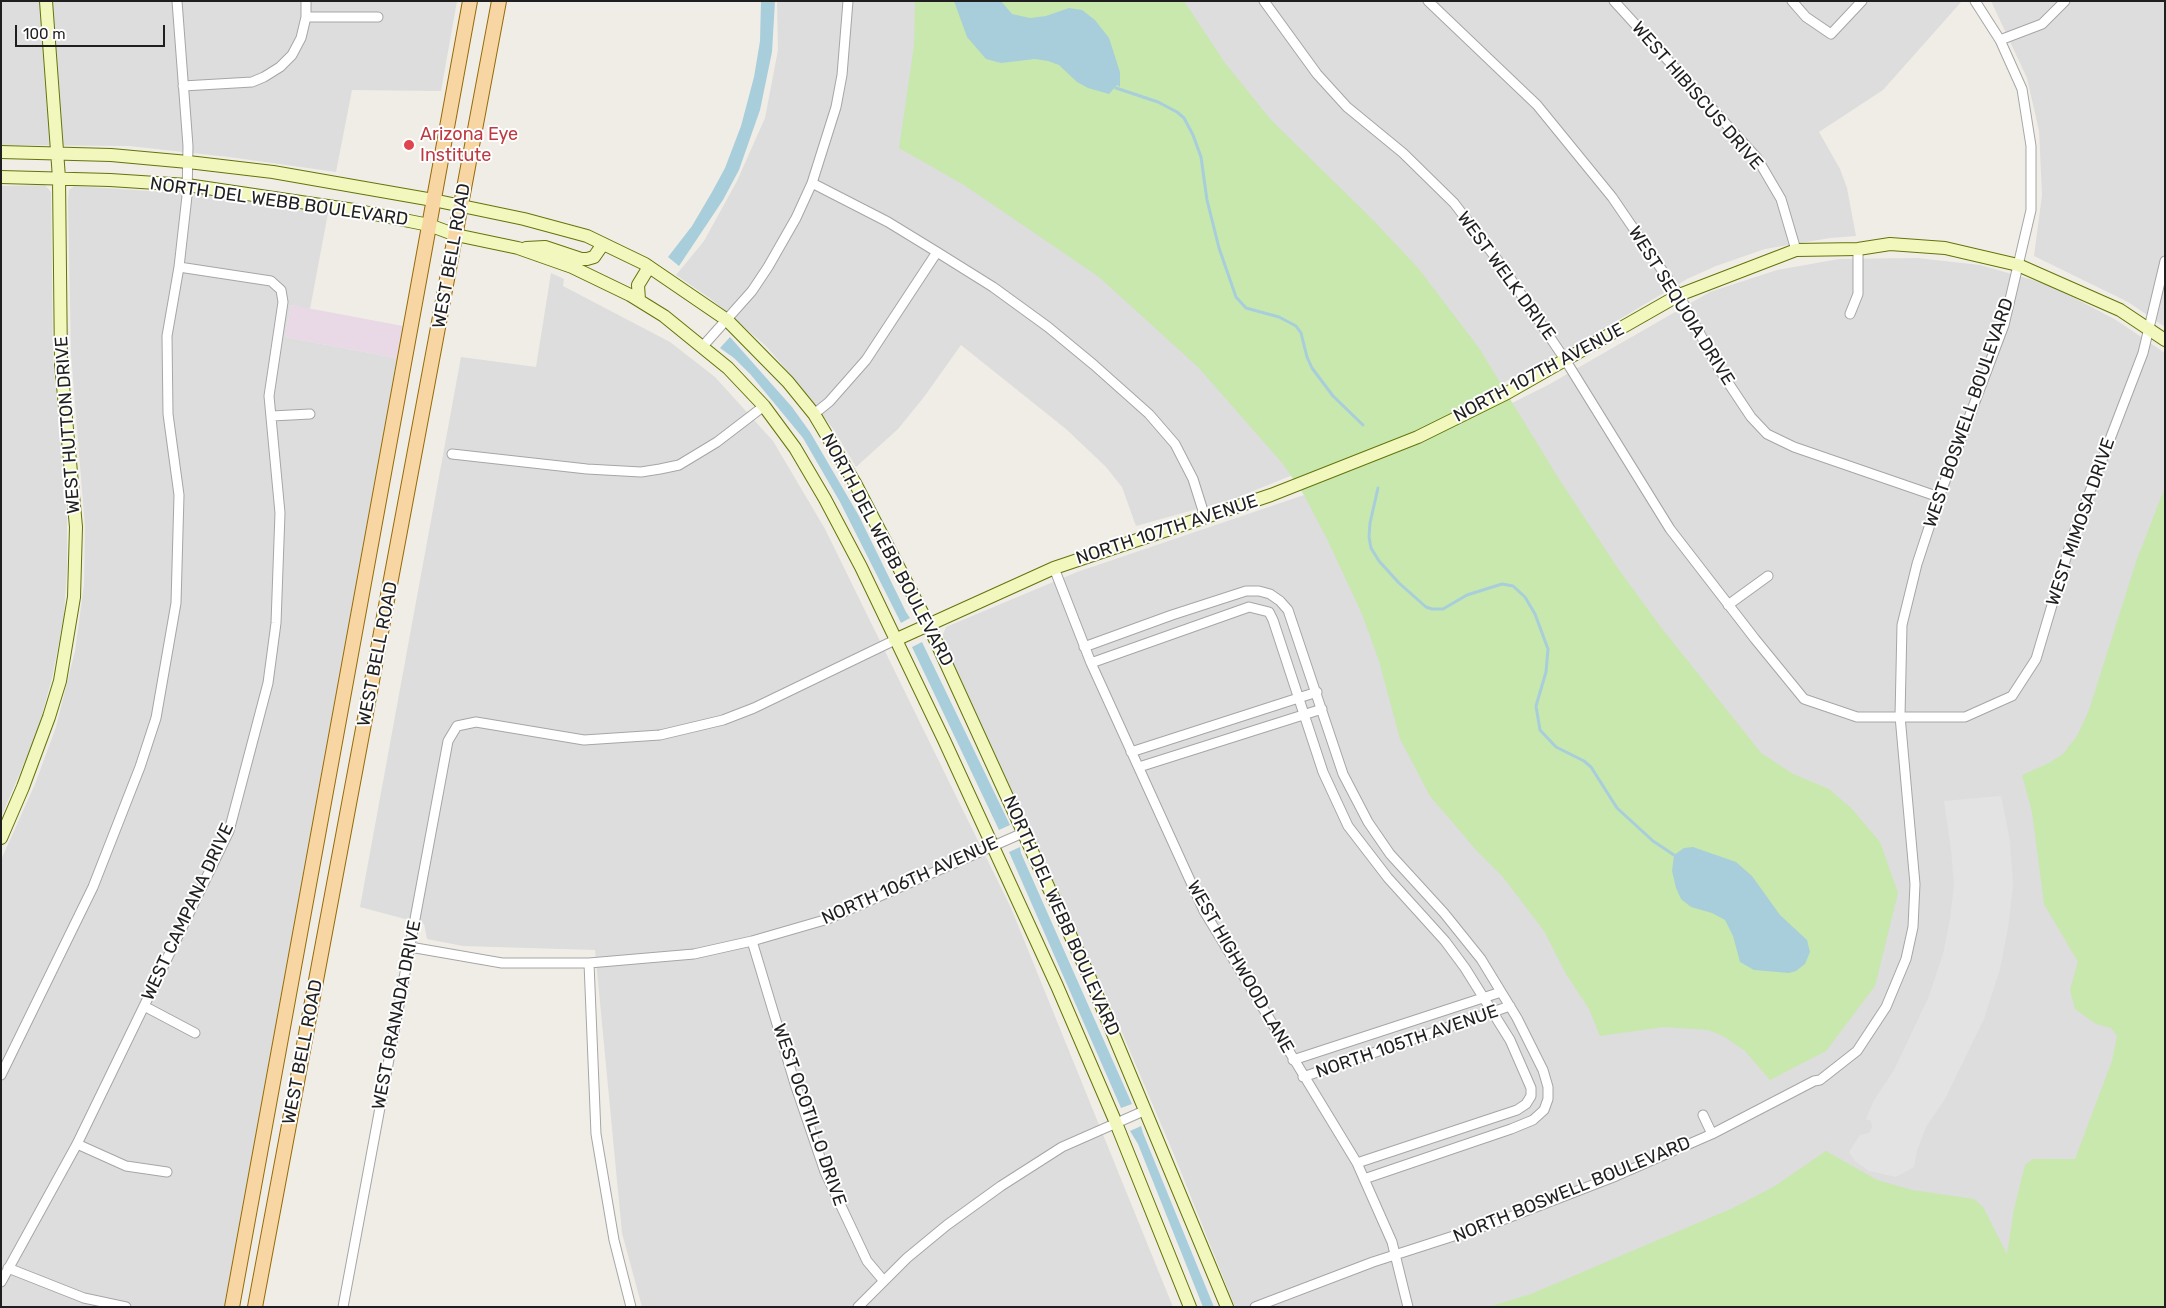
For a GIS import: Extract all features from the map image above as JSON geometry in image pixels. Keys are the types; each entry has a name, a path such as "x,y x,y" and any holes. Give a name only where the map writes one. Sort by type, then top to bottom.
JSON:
{"main road":[{"name":"WEST BELL ROAD","path":"232,1307 470,1"},
{"name":"WEST BELL ROAD","path":"255,1307 499,1"}],"street":[{"name":"WEST HUTTON DRIVE","path":"1,838 23,787 60,681 74,597 76,527 61,364 58,153 46,1"},
{"path":"1,1075 93,887 140,767 156,718 176,603 178,495 168,414 167,336 179,267 187,185 188,146 176,1"},
{"path":"183,86 252,82 280,67 292,54 301,38 306,16 306,1"},
{"path":"703,346 752,291 796,218 812,183 836,107 842,75 848,1"},
{"name":"WEST WELK DRIVE","path":"1264,1 1317,74 1346,107 1403,153 1454,203 1502,266 1566,361 1670,529 1804,699 1857,717 1900,716"},
{"name":"WEST SEQUOIA DRIVE","path":"1428,1 1537,105 1612,197 1679,296 1719,369 1751,417 1767,434 1794,447 1939,497"},
{"name":"WEST HIBISCUS DRIVE","path":"1614,1 1757,158 1780,199 1796,250"},
{"path":"1792,1 1806,18 1831,34 1862,1"},
{"name":"WEST BOSWELL BOULEVARD","path":"1900,716 1902,625 1917,564 1939,497 2004,325 2030,210 2031,146 2022,89 2000,40 1975,1"},
{"path":"2000,40 2042,24 2066,1"},
{"path":"306,16 378,17"},
{"name":"NORTH DEL WEBB BOULEVARD","path":"1,152 58,153 188,162 282,174 433,200 524,219 587,236 649,267 726,320 788,382 814,414 855,483 928,624 1025,832 1093,985 1227,1307"},
{"name":"NORTH DEL WEBB BOULEVARD","path":"1,177 187,185 354,210 518,248 595,276 639,300 664,316 728,368 764,406 795,448 826,499 993,845 1116,1123 1190,1307"},
{"path":"812,183 888,222 993,287 1048,327 1094,365 1149,414 1175,444 1194,479 1205,517"},
{"path":"518,248 545,246 581,259 588,259 594,257 603,244"},
{"name":"NORTH 107TH AVENUE","path":"457,726 476,722 584,740 660,736 723,720 754,708 928,624 1054,568 1271,495 1418,437 1507,393 1679,296 1796,250 1858,249 1890,244 1945,248 2018,265 2120,310 2165,340"},
{"path":"1850,314 1858,294 1858,249"},
{"path":"814,414 828,402 866,360 937,252"},
{"name":"WEST MIMOSA DRIVE","path":"1900,716 1965,716 2012,696 2036,659 2071,541 2137,370 2165,261"},
{"name":"WEST CAMPANA DRIVE","path":"1,1282 77,1144 229,831 268,683 276,623 280,513 269,396 282,302 281,290 271,282 179,267"},
{"path":"639,300 638,285 649,267"},
{"path":"452,454 587,469 641,472 679,465 716,442 764,406"},
{"path":"272,416 310,414"},
{"name":"WEST HIGHWOOD LANE","path":"1054,568 1091,663 1204,911 1364,1179 1396,1255 1408,1307"},
{"path":"1728,605 1768,576"},
{"path":"1084,646 1246,591 1259,591 1270,594 1280,601 1288,610 1343,774 1368,822 1396,860 1466,939 1481,959 1510,1006 1544,1070 1548,1087 1548,1099 1544,1110 1533,1120 1364,1179"},
{"path":"1091,663 1249,607 1269,612 1323,772 1348,826 1388,878 1445,941 1484,997 1510,1040 1531,1088 1531,1096 1526,1104 1517,1110 1356,1163"},
{"path":"1131,752 1317,692"},
{"path":"1138,767 1322,709"},
{"name":"NORTH BOSWELL BOULEVARD","path":"1256,1307 1333,1276 1497,1222 1607,1180 1712,1134 1820,1080 1857,1051 1886,1007 1906,959 1913,927 1915,884 1900,716"},
{"name":"WEST GRANADA DRIVE","path":"343,1307 448,741 457,726"},
{"name":"NORTH 106TH AVENUE","path":"410,947 502,963 589,963 694,954 752,941 848,911 1025,832"},
{"name":"WEST OCOTILLO DRIVE","path":"752,941 795,1084 824,1172 867,1261 884,1280"},
{"path":"589,963 596,1134 609,1212 631,1307"},
{"name":"NORTH 105TH AVENUE","path":"1293,1060 1501,992"},
{"path":"144,1006 195,1032"},
{"name":"NORTH 105TH AVENUE","path":"1304,1077 1510,1006"},
{"path":"858,1307 884,1280 947,1225 1001,1186 1062,1147 1146,1110"},
{"path":"1703,1115 1712,1134"},
{"path":"77,1144 126,1166 167,1172"},
{"path":"8,1268 84,1298 126,1307"}],"shaded area":[{"path":"1,1 457,1 441,91 352,90 336,172 229,157 129,146 1,145"},
{"path":"777,1 1962,1 1883,90 1819,132 1840,169 1847,188 1856,236 1830,238 1765,249 1716,266 1687,279 1593,335 1501,384 1400,432 1233,499 1136,526 1122,487 1106,467 1066,429 961,345 924,397 898,429 856,467 834,430 766,346 711,299 676,275 704,241 737,181 765,118 778,50"},
{"path":"1991,1 2165,1 2165,327 2128,302 2034,256 2042,195 2039,131 2027,78"},
{"path":"45,185 51,192 53,358 67,513 67,567 64,617 52,678 37,733 1,817 1,186"},
{"path":"74,186 196,194 328,213 310,309 291,305 285,337 397,358 224,1307 1,1307 1,860 35,784 56,727 75,651 84,585 85,527 71,354 68,201 69,190"},
{"path":"1917,258 1980,265 2050,285 2116,320 2165,353 2165,1307 1235,1307 1175,1157 1112,1009 944,643 943,634 946,627 1077,572 1304,495 1418,450 1548,385 1710,292 1777,270 1839,259"},
{"path":"551,273 564,279 563,286 670,342 715,377 773,441 825,529 1011,908 1173,1307 642,1307 622,1233 595,950 463,946 427,939 424,924 360,907 461,357 536,367"},
{"path":"291,305 403,326 397,358 285,337"},
{"path":"2001,796 2010,841 2013,886 2008,928 2000,969 1984,1019 1945,1099 1926,1127 1917,1151 1914,1167 1896,1177 1869,1171 1855,1161 1849,1152 1860,1135 1869,1133 1872,1127 1871,1121 1866,1119 1874,1100 1894,1070 1929,996 1943,954 1954,885 1944,801"}],"green space":[{"path":"915,1 1184,1 1225,63 1271,120 1372,219 1418,268 1479,348 1557,476 1617,567 1660,626 1761,753 1793,774 1829,789 1852,809 1880,842 1898,893 1875,986 1826,1051 1770,1080 1744,1050 1723,1036 1708,1030 1664,1027 1600,1036 1589,1009 1566,974 1544,931 1503,877 1477,851 1430,796 1400,739 1379,661 1362,614 1304,495 1283,464 1198,367 1099,277 964,185 899,148 914,46"},
{"path":"2165,487 2165,1307 1488,1307 1531,1294 1733,1208 1775,1186 1826,1151 1877,1180 1912,1190 1974,1199 1983,1207 2007,1254 2014,1209 2025,1165 2033,1159 2075,1159 2112,1061 2117,1036 2111,1028 2096,1024 2075,1009 2070,990 2078,962 2044,904 2032,812 2022,775 2049,763 2063,754 2077,736 2089,710 2136,562"}],"water":[{"path":"761,1 775,1 772,52 760,110 739,170 723,200 679,266 668,257 692,226 712,192 725,168 741,126 754,77 760,41"},
{"path":"954,1 1001,1 1012,14 1030,18 1046,16 1069,8 1082,10 1095,20 1109,38 1120,72 1120,87 1117,85 1109,94 1088,88 1077,82 1059,65 1048,61 1035,59 1001,63 986,59 967,37"},
{"path":"730,337 792,407 810,432 859,516 910,618 901,623 840,502 803,438 751,375 734,358 720,348"},
{"path":"922,642 1010,825 999,830 912,647"},
{"path":"1020,847 1132,1104 1121,1108 1009,852"},
{"path":"1693,847 1736,862 1752,876 1780,915 1807,940 1810,952 1805,964 1796,971 1789,973 1754,970 1740,962 1733,936 1725,920 1712,913 1691,907 1681,899 1676,888 1672,871 1674,855 1684,848"},
{"path":"1141,1126 1214,1307 1203,1307 1138,1144 1130,1131"}],"waterway":[{"path":"1116,88 1158,102 1184,118 1201,157 1207,200 1219,248 1236,297 1246,308 1279,317 1296,326 1301,333 1312,368 1333,396 1363,425"},
{"path":"1378,488 1370,523 1369,537 1371,548 1379,561 1399,583 1426,607 1443,609 1467,595 1502,584 1513,586 1525,597 1535,614 1548,649 1546,672 1536,706 1540,730 1556,747 1584,761 1591,767 1617,808 1653,841 1674,855"}],"place":[{"name":"Arizona Eye Institute","path":"409,145"}]}
